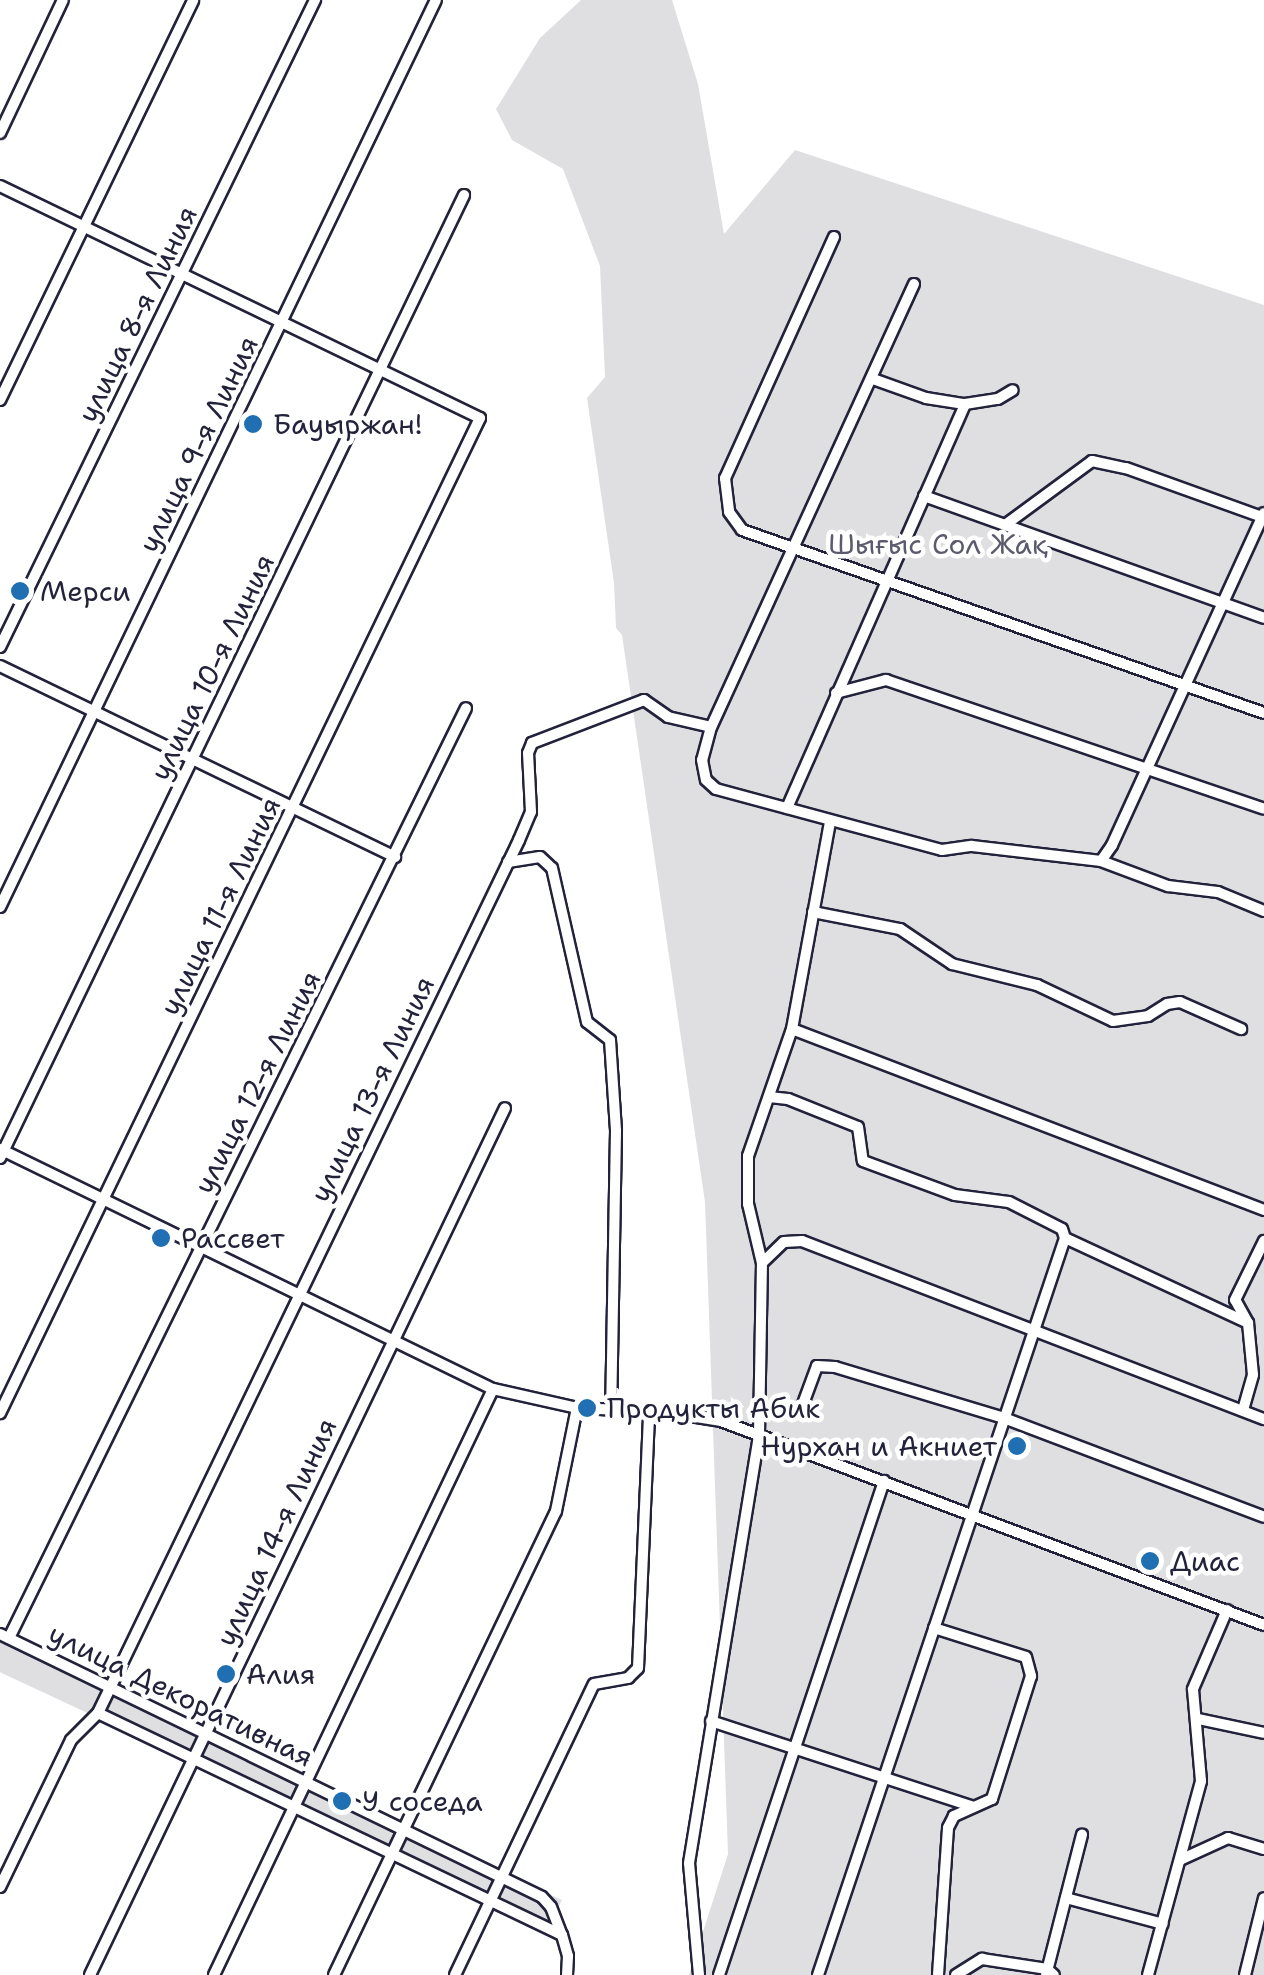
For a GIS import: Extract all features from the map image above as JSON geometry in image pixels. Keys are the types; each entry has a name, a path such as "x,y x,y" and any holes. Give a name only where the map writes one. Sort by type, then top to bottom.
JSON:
{"street":[{"path":"0,133 63,0"},
{"path":"0,400 192,0"},
{"name":"улица 8-я Линия","path":"0,647 315,0"},
{"name":"улица 9-я Линия","path":"0,908 436,0"},
{"path":"0,186 380,369"},
{"name":"улица 10-я Линия","path":"1,1153 464,195"},
{"path":"834,237 724,478 729,512 742,530 1264,712"},
{"path":"914,284 711,727 702,760 706,780 716,789 942,850 972,846 1101,862 1168,886 1218,892 1264,910"},
{"name":"улица 11-я Линия","path":"0,1413 480,418 380,369"},
{"path":"873,379 926,398 965,404 998,399 1012,390"},
{"path":"787,808 965,404"},
{"path":"1006,525 1092,461 1126,468 1263,515 1101,862"},
{"path":"924,496 1264,618"},
{"path":"0,666 394,857"},
{"path":"836,694 886,680 1145,772 1264,809"},
{"name":"улица 13-я Линия","path":"0,1887 71,1740 98,1714 508,862 530,812 528,752 532,743 644,700 668,717 711,727"},
{"name":"улица 12-я Линия","path":"4,1636 466,708"},
{"path":"698,1975 690,1863 760,1434 762,1262 748,1204 748,1156 792,1029 830,822"},
{"path":"508,862 540,857 552,868 587,1022 610,1040 616,1132 611,1412"},
{"path":"813,912 900,929 952,964 1037,985 1114,1021 1148,1016 1166,1004 1180,1002 1241,1030"},
{"path":"792,1029 1264,1210"},
{"path":"768,1097 788,1099 858,1128 863,1161 955,1195 1009,1202 1062,1228 1065,1238 818,1975"},
{"name":"улица 14-я Линия","path":"90,1975 505,1108"},
{"path":"1,1153 200,1245 493,1389 577,1408 721,1420 1264,1624"},
{"path":"1065,1238 1248,1324"},
{"path":"1243,1411 1253,1375 1248,1324 1235,1300 1264,1240"},
{"path":"762,1262 784,1242 802,1241 1264,1419"},
{"path":"761,1406 800,1412 817,1366 905,1386 1004,1418 1264,1517"},
{"path":"214,1975 493,1389"},
{"path":"334,1975 556,1511 577,1408"},
{"path":"455,1975 594,1684 628,1678 638,1668 649,1414"},
{"path":"719,1975 884,1481"},
{"path":"1148,1975 1201,1781 1193,1689 1227,1610"},
{"path":"934,1628 1026,1657 1031,1663 1031,1676 992,1799 954,1816 948,1828 938,1975"},
{"name":"улица Декоративная","path":"4,1636 542,1897 551,1907 562,1935"},
{"name":"улица Декоративная","path":"98,1714 562,1935"},
{"path":"1198,1719 1264,1732"},
{"path":"711,1721 973,1806"},
{"path":"956,1975 982,1959 1049,1973 1082,1835"},
{"path":"1180,1860 1228,1838 1264,1849"},
{"path":"1066,1898 1163,1924"},
{"path":"1245,1975 1264,1898"},
{"path":"562,1935 568,1956 566,1975"}],"green space":[{"name":"Шығыс Сол Жақ","path":"581,0 672,0 698,84 724,234 795,150 1264,305 1264,1975 689,1975 728,1854 705,1202 622,635 616,628 614,583 587,398 605,377 600,266 563,169 512,140 496,109 540,38"},
{"path":"0,1638 562,1900 549,1928 0,1672"}],"place":[{"name":"Бауыржан!","path":"253,424"},
{"name":"Мерси","path":"20,591"},
{"name":"Рассвет","path":"161,1238"},
{"name":"Продукты Абик","path":"587,1408"},
{"name":"Нурхан и Акниет","path":"1017,1446"},
{"name":"Диас","path":"1150,1561"},
{"name":"Алия","path":"226,1674"},
{"name":"У соседа","path":"342,1801"}]}
